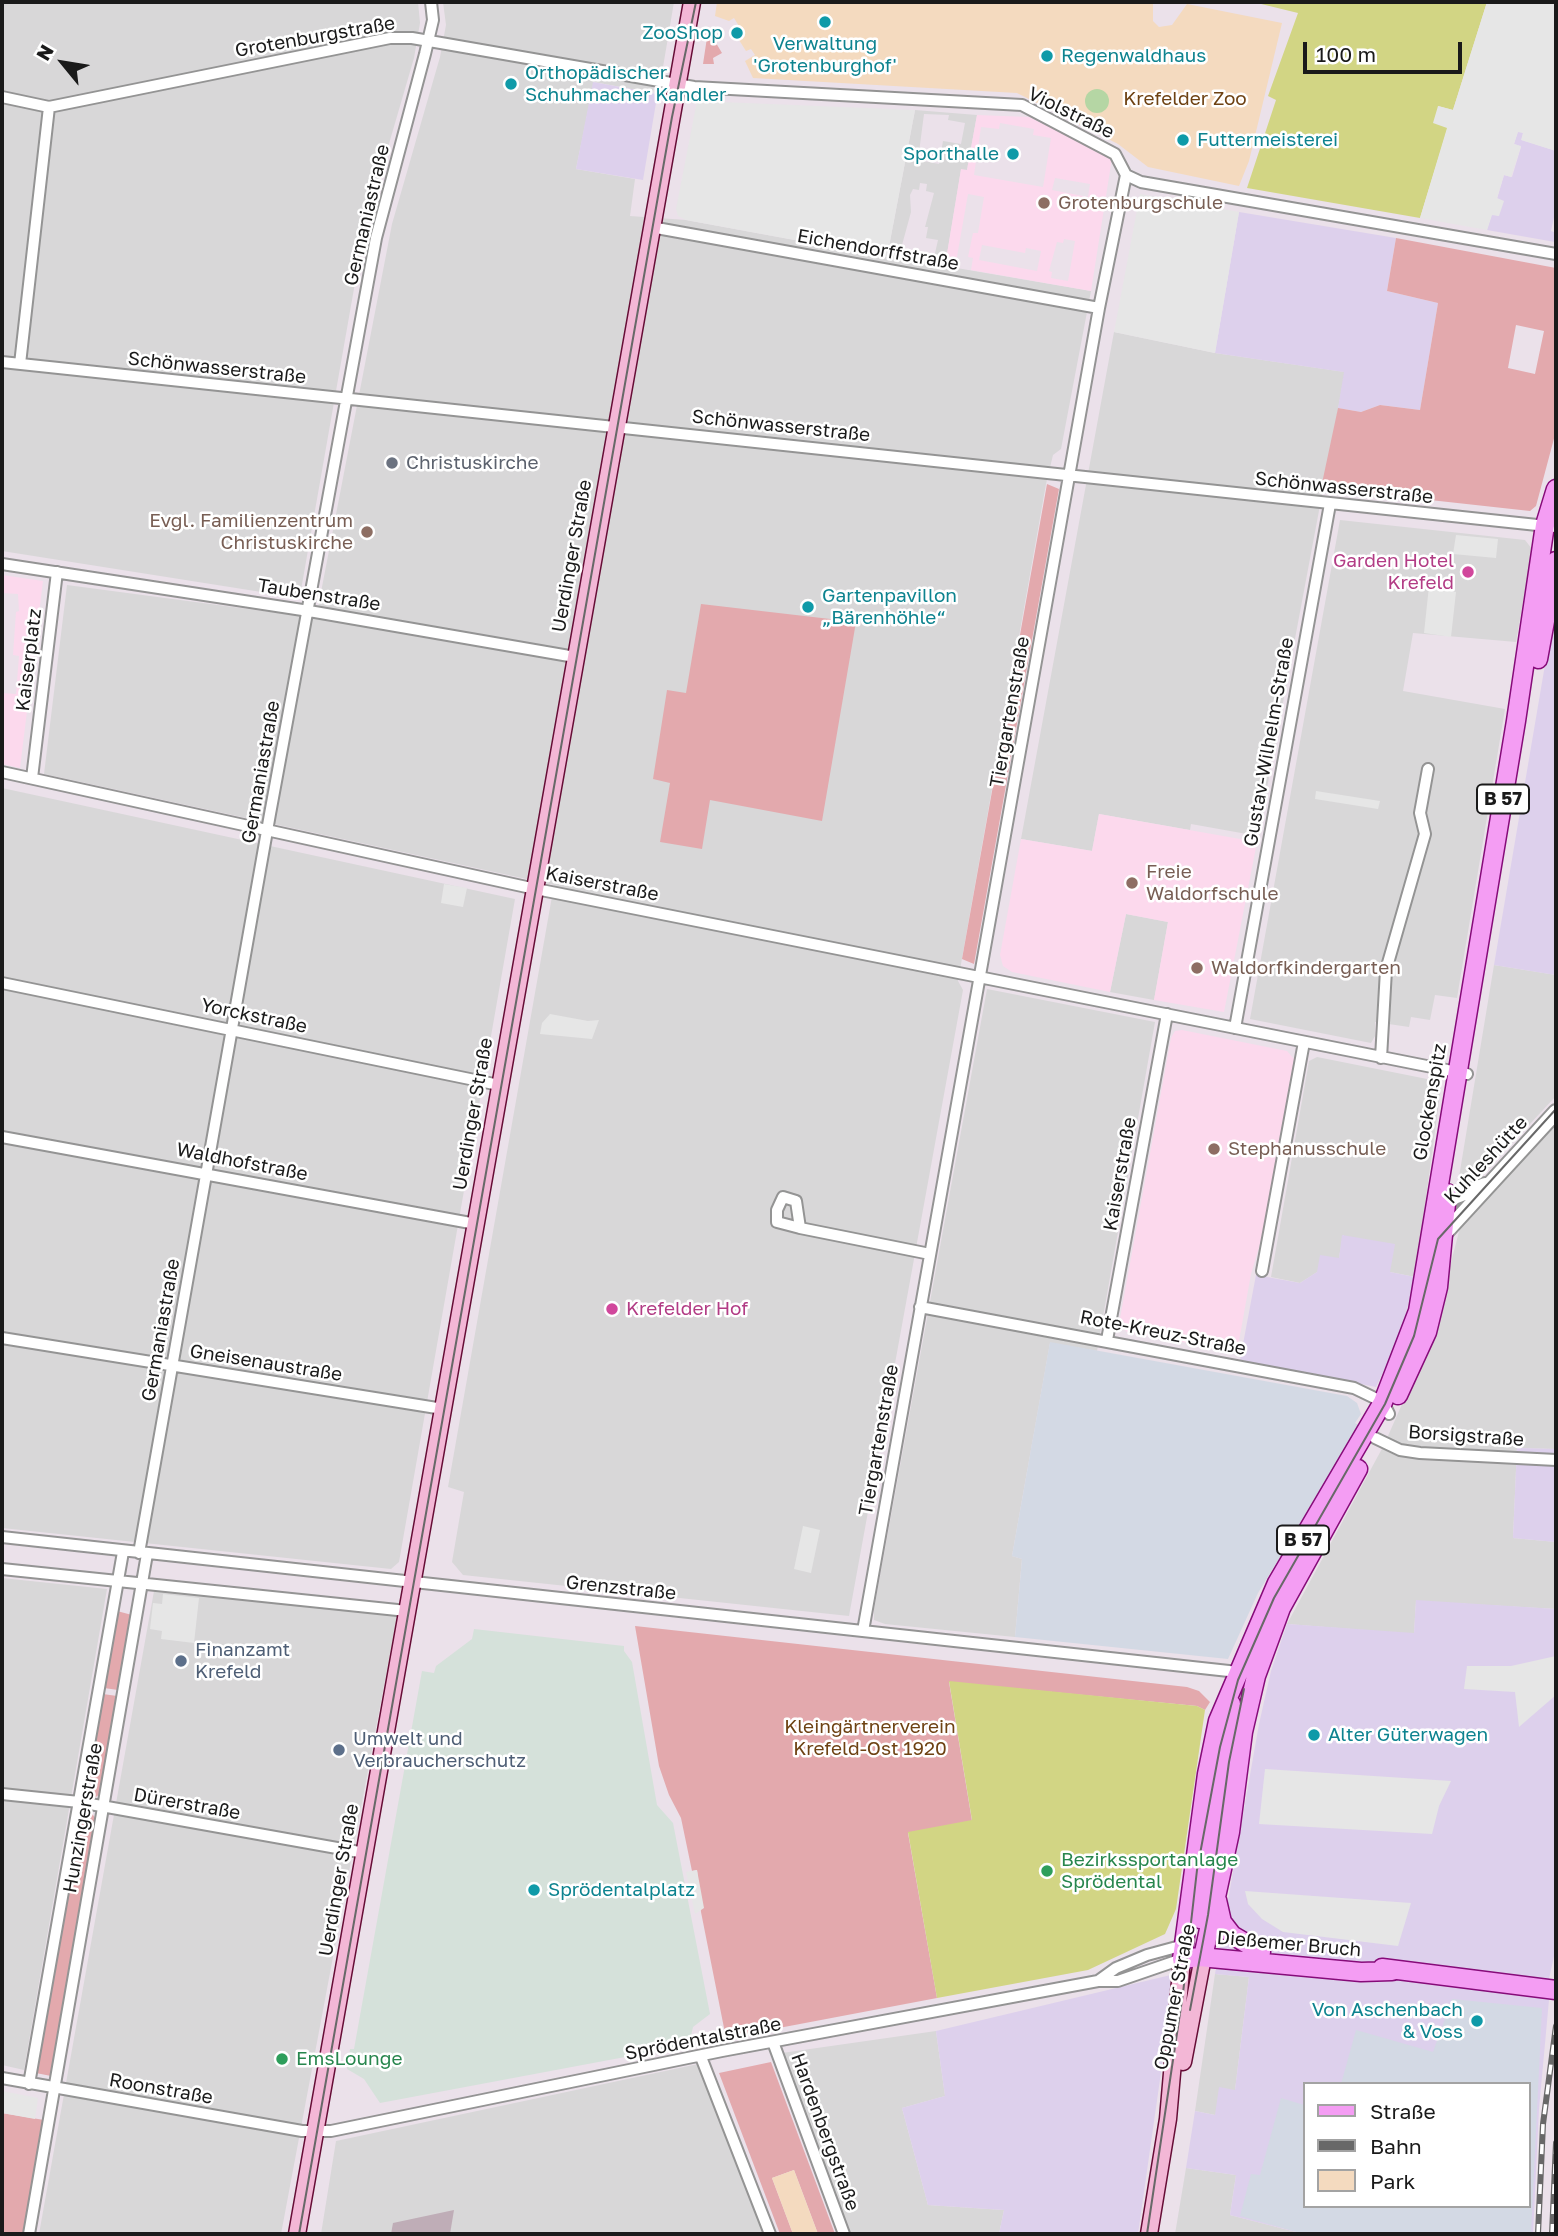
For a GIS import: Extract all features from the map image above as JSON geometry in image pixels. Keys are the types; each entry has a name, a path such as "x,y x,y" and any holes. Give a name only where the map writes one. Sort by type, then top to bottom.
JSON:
{"main road":[{"name":"Uerdinger Straße","path":"297,2234 692,2"},
{"name":"Glockenspitz","path":"1235,1677 1277,1583 1386,1408 1427,1332 1438,1287 1437,1234 1556,489"},
{"name":"Glockenspitz","path":"1437,1234 1446,1203 1462,1073 1556,561"},
{"name":"Glockenspitz","path":"1256,1676 1281,1608 1375,1438 1386,1408"},
{"name":"Oppumer Straße","path":"1168,2119 1181,2078 1256,1676"},
{"name":"B 57","path":"1204,1952 1200,1922 1235,1677"},
{"name":"Oppumer Straße","path":"1149,2234 1168,2119 1183,1952 1211,1748 1235,1677"},
{"path":"1217,1894 1222,1922 1228,1931 1261,1952"},
{"name":"Dießemer Bruch","path":"1183,1952 1261,1952 1361,1964 1392,1971 1556,1990"},
{"name":"Dießemer Bruch","path":"1204,1952 1222,1959 1361,1972 1392,1971"}],"street":[{"name":"Germaniastraße","path":"143,1553 172,1366 376,238 429,40 433,20 431,2"},
{"name":"Grotenburgstraße","path":"2,97 50,107 390,38 429,40 677,85"},
{"name":"Violstraße","path":"677,85 1022,105 1115,154 1126,175"},
{"path":"20,364 50,107"},
{"path":"1126,175 1141,182 1225,198 1556,254"},
{"name":"Tiergartenstraße","path":"863,1631 1099,308 1126,175"},
{"name":"Eichendorffstraße","path":"651,227 1099,308"},
{"name":"Schönwasserstraße","path":"2,362 347,400 617,425 1070,477 1551,526"},
{"name":"Gustav-Wilhelm-Straße","path":"1235,1028 1330,504"},
{"path":"2,564 57,572"},
{"name":"Taubenstraße","path":"57,572 309,611 575,657"},
{"name":"Kaiserplatz","path":"32,778 57,572"},
{"path":"1381,1058 1386,970 1425,834 1420,813 1429,769"},
{"path":"2,772 32,778"},
{"name":"Kaiserstraße","path":"32,778 268,828 534,889 1462,1073"},
{"name":"Yorckstraße","path":"2,983 499,1085"},
{"name":"Kaiserstraße","path":"1107,1340 1167,1014"},
{"path":"1262,1271 1304,1042"},
{"name":"Kuhleshütte","path":"1437,1234 1492,1181 1556,1112"},
{"name":"Waldhofstraße","path":"2,1137 207,1172 476,1224"},
{"path":"1446,1203 1492,1181"},
{"path":"800,1228 930,1254"},
{"name":"Rote-Kreuz-Straße","path":"920,1307 1354,1388 1386,1408"},
{"name":"Gneisenaustraße","path":"2,1338 443,1409"},
{"name":"Borsigstraße","path":"1375,1438 1400,1450 1420,1453 1556,1460"},
{"name":"Grenzstraße","path":"2,1536 123,1552 863,1631 1235,1677"},
{"name":"Hunzingerstraße","path":"29,2084 123,1552"},
{"name":"Hunzingerstraße","path":"29,2234 142,1582 143,1553"},
{"path":"2,1569 408,1611"},
{"name":"Dürerstraße","path":"2,1794 79,1802 365,1853"},
{"name":"Sprödentalstraße","path":"316,2133 773,2042 1098,1981 1118,1981 1183,1952"},
{"name":"Hardenbergstraße","path":"773,2042 844,2234"},
{"path":"701,2057 770,2234"},
{"name":"Roonstraße","path":"2,2078 316,2133"}],"shaded area":[{"path":"2,2 418,2 420,23 414,58 365,226 301,590 293,597 2,551"},
{"path":"443,2 674,2 663,67 656,72 653,93 594,82 576,169 635,179 630,216 686,220 887,257 915,110 977,115 967,170 961,170 945,266 1091,291 1061,449 1053,455 1046,484 958,981 963,990 849,1616 463,1575 452,1562 464,1492 448,1487 554,885 44,774 67,585 316,618 392,224 440,57 446,25","holes":["924,114 949,115 948,120 965,123 961,144 943,141 939,164 918,160","920,183 927,184 926,191 934,193 925,227 928,227 926,238 938,240 933,262 899,256 911,212 910,195 913,189 919,190"]},
{"path":"1253,2 1487,2 1453,110 1438,106 1448,127 1420,218 1247,188 1276,100 1268,96 1298,13"},
{"path":"1487,2 1556,2 1556,151 1521,140 1523,133 1518,132 1514,144 1521,146 1511,177 1504,175 1497,198 1504,201 1499,216 1492,215 1487,230 1420,218 1447,128 1433,123 1438,106 1453,110"},
{"path":"593,82 653,93 657,97 643,180 576,169"},
{"path":"1097,89 1106,92 1109,101 1106,110 1097,113 1088,110 1085,101 1088,92"},
{"path":"697,101 915,110 887,257 686,220 678,216 676,209"},
{"name":"Grotenburgschule","path":"977,115 1029,117 1112,158 1091,291 971,270 973,258 968,257 973,233 978,233 984,197 968,194 955,268 945,266 961,169 967,170","holes":["1000,123 1034,129 1033,135 1051,138 1043,187 974,175 981,127 999,129","1055,178 1090,184 1088,197 1052,190","1064,239 1075,241 1068,281 1051,278 1052,272 1049,271 1057,242 1063,243","982,245 1025,253 1026,248 1041,251 1037,271 979,260"]},
{"path":"1518,131 1523,133 1522,140 1556,151 1556,208 1551,231 1556,233 1555,242 1487,230 1492,214 1499,216 1497,199 1504,175 1512,177 1521,147 1514,144"},
{"path":"1140,194 1239,212 1215,353 1114,332"},
{"path":"1239,212 1396,238 1387,291 1438,303 1420,410 1380,405 1361,412 1338,408 1344,372 1215,353"},
{"path":"1114,332 1215,353 1345,372 1258,836 1191,824 1190,830 1099,814 1092,851 1021,839"},
{"path":"1340,520 1525,540 1532,549 1516,642 1413,633 1403,691 1505,709 1457,998 1435,995 1430,1020 1411,1017 1409,1027 1375,1022 1375,1036 1371,1043 1250,1019"},
{"path":"1456,535 1498,539 1496,558 1453,554"},
{"path":"2,575 43,581 20,768 2,764 2,693 16,694 19,656 13,655 16,612 19,611 18,594 2,593"},
{"path":"1429,586 1456,592 1451,637 1424,633"},
{"path":"1556,600 1556,975 1494,965"},
{"path":"2,788 515,899 399,1562 391,1569 2,1528"},
{"path":"1316,791 1380,801 1378,809 1315,799"},
{"name":"Freie Waldorfschule","path":"1099,814 1257,842 1224,1012 1154,1000 1168,922 1126,914 1110,992 1012,972 1003,966 1000,955 1021,839 1092,851"},
{"path":"444,884 467,888 463,907 441,903"},
{"path":"1126,914 1168,922 1154,1000 1110,992"},
{"path":"1494,965 1556,975 1556,1096 1473,1185 1459,1177"},
{"path":"987,989 1155,1022 1097,1351 1050,1343 1012,1556 1022,1559 1015,1637 885,1624 874,1620"},
{"path":"550,1014 588,1021 599,1020 592,1039 540,1034 542,1023"},
{"name":"Stephanusschule","path":"1182,1030 1287,1051 1294,1059 1262,1237 1251,1274 1237,1352 1127,1332 1119,1324 1171,1038 1175,1031"},
{"path":"1317,1057 1437,1081 1441,1088 1415,1277 1390,1272 1343,1235 1339,1258 1300,1283 1271,1277 1309,1061"},
{"path":"1556,1118 1556,1449 1517,1448 1513,1538 1556,1542 1556,1609 1416,1601 1414,1634 1287,1624 1384,1445 1432,1336 1463,1216"},
{"path":"1342,1235 1395,1244 1390,1272 1415,1277 1400,1337 1376,1387 1240,1360 1256,1275 1300,1283 1317,1272 1320,1255 1339,1258"},
{"path":"1050,1342 1347,1396 1357,1403 1361,1414 1355,1423 1360,1426 1258,1593 1228,1659 1015,1637 1022,1559 1012,1556"},
{"path":"1517,1448 1556,1449 1556,1542 1513,1538"},
{"path":"803,1526 820,1530 811,1573 794,1569"},
{"path":"2,1578 107,1589 24,2070 2,2065"},
{"path":"154,1591 397,1616 281,2234 39,2234"},
{"path":"163,1594 199,1598 194,1643 161,1639 162,1631 150,1629 153,1603 162,1604"},
{"path":"1416,1600 1556,1609 1556,1947 1547,1988 1550,1989 1539,2109 1533,2234 1304,2234 1230,2215 1236,2175 1186,2168 1195,2111 1215,2115 1219,2087 1235,2090 1249,1977 1215,1974 1259,1724 1271,1671 1287,1624 1414,1633"},
{"name":"Sprödentalplatz","path":"474,1629 624,1646 624,1651 632,1662 657,1805 673,1823 710,2014 693,2027 689,2045 380,2103 364,2079 347,2069 350,2049 354,2049 422,1671 434,1673 436,1666 472,1639"},
{"path":"1556,1656 1556,1695 1519,1727 1515,1692 1464,1689 1467,1666 1511,1666"},
{"name":"Bezirkssportanlage Sprödental","path":"949,1681 1197,1706 1205,1710 1176,1909 1165,1934 1088,1970 937,1998 908,1832 972,1820"},
{"path":"1265,1769 1451,1781 1439,1806 1432,1834 1259,1824"},
{"path":"697,1870 704,1908 695,1914 686,1872"},
{"path":"1245,1891 1411,1903 1398,1946 1283,1932 1262,1919 1248,1904"},
{"path":"1175,1974 1138,2234 999,2234 1004,2210 928,2205 902,2108 945,2096 936,2031"},
{"path":"1215,1974 1249,1977 1235,2090 1215,2115 1195,2111"},
{"name":"Von Aschenbach & Voss","path":"1452,1999 1542,2008 1531,2234 1304,2234 1240,2216 1251,2174 1260,2175 1281,2098 1302,2104 1302,2208 1530,2208 1530,2082 1342,2082 1356,2030 1433,2052"},
{"path":"936,2031 945,2096 902,2108 928,2205 1004,2210 999,2234 851,2234 782,2053"},
{"path":"698,2064 766,2234 321,2234 336,2141"},
{"path":"2,2091 38,2098 35,2119 2,2113"},
{"path":"1186,2168 1236,2175 1230,2215 1304,2234 1175,2234"},
{"path":"454,2210 450,2234 391,2234 393,2223"}],"green space":[{"name":"Krefelder Zoo","path":"717,2 1153,2 1153,21 1159,27 1172,25 1187,4 1282,23 1249,161 1239,186 1148,167 1118,144 1017,93 753,78 745,61 755,55 751,49 746,51 739,40 745,36 734,18 729,21 715,16"},
{"path":"713,30 716,35 713,38 722,53 713,58 714,64 703,64 708,31"},
{"path":"1396,238 1556,268 1556,431 1536,506 1530,511 1321,488 1338,408 1361,412 1380,405 1420,410 1438,303 1387,291","holes":["1516,325 1544,331 1535,374 1508,368"]},
{"path":"1047,484 1059,489 974,964 962,959"},
{"path":"701,604 856,622 822,821 710,800 702,849 660,842 670,783 653,779 667,690 686,693"},
{"path":"117,1611 132,1615 118,1690 104,1688"},
{"name":"Kleingärtnerverein Krefeld-Ost 1920","path":"635,1626 1187,1687 1199,1691 1210,1702 1205,1710 1197,1706 949,1682 972,1821 908,1833 937,1998 726,2038 701,1912 697,1870 692,1871 681,1818 659,1766"},
{"path":"103,1694 117,1696 100,1794 93,1799 85,1790"},
{"path":"90,1811 96,1819 51,2076 36,2073 81,1816"},
{"path":"771,2062 835,2234 818,2234 794,2170 772,2178 793,2234 780,2234 719,2073"},
{"path":"2,2113 44,2120 23,2234 2,2234"},
{"path":"794,2170 818,2234 793,2234 772,2178"}],"tram line":[{"path":"299,2234 672,117 696,2"},
{"path":"1147,2234 1183,1993 1197,1870 1220,1747 1238,1680 1274,1598 1385,1404 1414,1336 1438,1239 1556,1109"},
{"path":"1190,2010 1208,1915 1229,1762 1244,1689"}],"railway":[{"path":"1538,2234 1543,2124 1556,2026"},
{"path":"1552,2234 1556,2143"}],"place":[{"name":"Verwaltung 'Grotenburghof'","path":"825,22"},
{"name":"ZooShop","path":"737,33"},
{"name":"Regenwaldhaus","path":"1047,56"},
{"name":"Orthopädischer Schuhmacher Kandler","path":"511,84"},
{"name":"Futtermeisterei","path":"1183,140"},
{"name":"Sporthalle","path":"1013,154"},
{"name":"Grotenburgschule","path":"1044,203"},
{"name":"Christuskirche","path":"392,463"},
{"name":"Evgl. Familienzentrum Christuskirche","path":"367,532"},
{"name":"Garden Hotel Krefeld","path":"1468,572"},
{"name":"Gartenpavillon „Bärenhöhle“","path":"808,607"},
{"name":"Freie Waldorfschule","path":"1132,883"},
{"name":"Waldorfkindergarten","path":"1197,968"},
{"name":"Stephanusschule","path":"1214,1149"},
{"name":"Krefelder Hof","path":"612,1309"},
{"name":"Finanzamt Krefeld","path":"181,1661"},
{"name":"Alter Güterwagen","path":"1314,1735"},
{"name":"Umwelt und Verbraucherschutz","path":"339,1750"},
{"name":"Bezirkssportanlage Sprödental","path":"1047,1871"},
{"name":"Sprödentalplatz","path":"534,1890"},
{"name":"Von Aschenbach & Voss","path":"1477,2021"},
{"name":"EmsLounge","path":"282,2059"}]}
